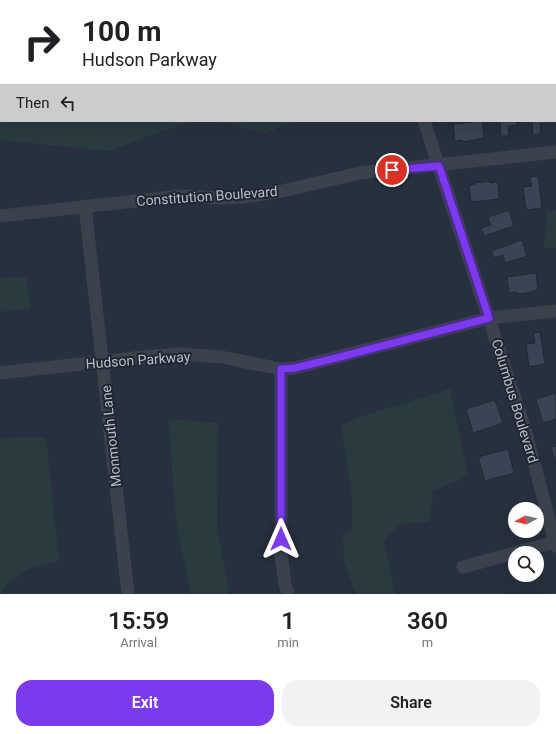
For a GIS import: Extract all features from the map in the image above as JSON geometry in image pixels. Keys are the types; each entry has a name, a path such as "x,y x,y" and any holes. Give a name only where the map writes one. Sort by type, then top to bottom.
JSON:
{"street":[{"name":"Columbus Boulevard","path":"424,122 524,429 555,544"},
{"name":"Constitution Boulevard","path":"0,216 181,196 223,198 249,196 278,192 360,174 556,152"},
{"name":"Monmouth Lane","path":"85,206 128,594"},
{"name":"Hudson Parkway","path":"0,374 180,354 221,357 281,369 295,368 489,318 556,311"},
{"path":"281,369 281,555 288,594"},
{"path":"463,567 555,544"}],"shaded area":[{"path":"0,122 187,122 109,151 0,140"},
{"path":"220,122 295,122 265,133"},
{"path":"547,211 556,211 556,248 544,248"},
{"path":"26,277 31,308 0,312 0,278"},
{"path":"450,389 468,476 433,491 430,522 400,524 384,540 395,594 356,594 344,563 343,535 352,531 352,497 341,425 360,417"},
{"path":"168,419 218,423 217,527 229,594 191,594 177,529"},
{"path":"46,437 59,561 29,569 7,582 2,594 0,594 0,438"}],"building":[{"path":"482,122 484,138 463,142 462,140 455,141 453,124"},
{"path":"500,122 516,122 517,125 508,126 509,136 501,136"},
{"path":"532,122 548,122 540,124 541,134 533,135"},
{"path":"538,176 542,208 526,210 523,187 532,186 530,177"},
{"path":"490,181 490,183 498,182 499,199 471,202 469,185"},
{"path":"509,210 514,226 484,236 481,228 491,225 488,217"},
{"path":"522,240 527,256 505,263 503,255 494,258 491,251"},
{"path":"536,273 538,290 517,294 516,292 509,293 507,277"},
{"path":"540,332 545,364 529,367 526,344 535,343 533,333"},
{"path":"556,393 556,419 543,423 536,399"},
{"path":"495,400 503,423 473,433 466,409"},
{"path":"556,446 556,464 551,447"},
{"path":"508,449 514,473 485,481 478,457"}],"route":[{"path":"281,539 281,369 295,368 336,358 489,318 439,166 392,170"}]}
